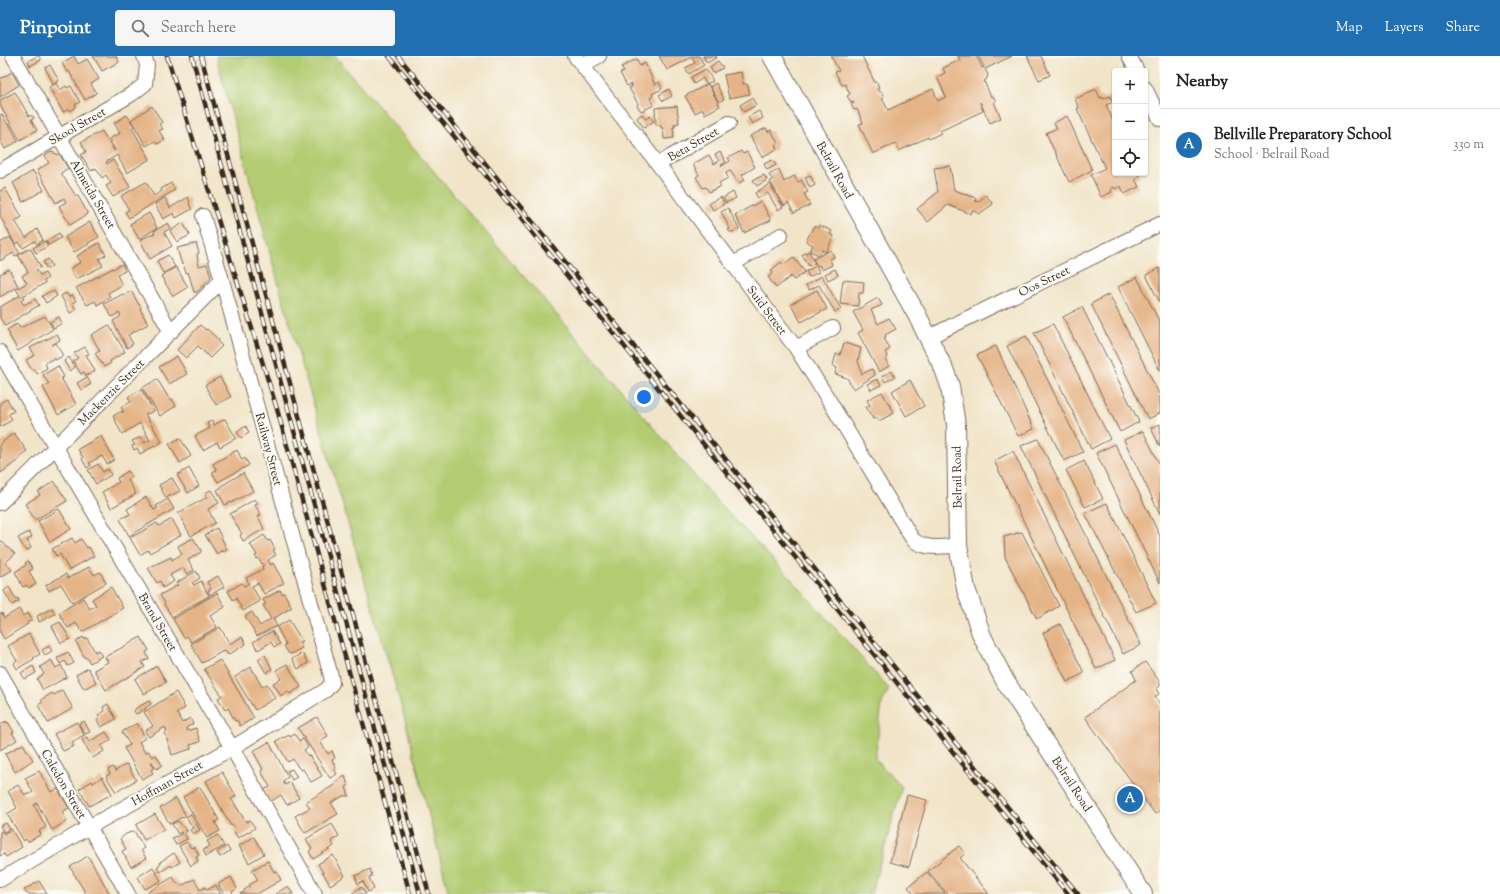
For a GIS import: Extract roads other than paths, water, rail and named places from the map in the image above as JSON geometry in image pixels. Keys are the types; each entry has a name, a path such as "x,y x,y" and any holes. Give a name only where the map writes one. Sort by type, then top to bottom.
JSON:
{"street":[{"name":"Almeida Street","path":"13,56 171,332"},
{"name":"Skool Street","path":"0,171 132,94 145,84 147,65 144,56"},
{"path":"579,61 599,56"},
{"name":"Belrail Road","path":"772,56 929,337 944,369 950,386 956,425 958,545 966,588 972,610 982,636 1005,681 1143,894"},
{"path":"1130,56 1136,68"},
{"name":"Suid Street","path":"579,61 796,348 913,540 918,544 932,548 958,545"},
{"path":"1148,94 1160,118"},
{"name":"Beta Street","path":"658,164 729,123"},
{"name":"Railway Street","path":"203,216 222,280 332,683"},
{"name":"Oos Street","path":"929,337 1160,224"},
{"path":"733,264 781,235"},
{"name":"Mackenzie Street","path":"0,503 222,280"},
{"path":"796,348 833,328"},
{"name":"Brand Street","path":"0,352 232,748 315,894"},
{"name":"Caledon Street","path":"0,673 128,894"},
{"name":"Hoffman Street","path":"0,880 89,827 232,748 326,690 332,683"}],"railway":[{"path":"167,56 277,409 410,894"},
{"path":"192,56 420,894"},
{"path":"201,56 429,894"},
{"path":"389,56 1068,894"},
{"path":"398,56 1078,894"}],"place":[{"name":"Bellville Preparatory School","path":"1130,799"}]}
